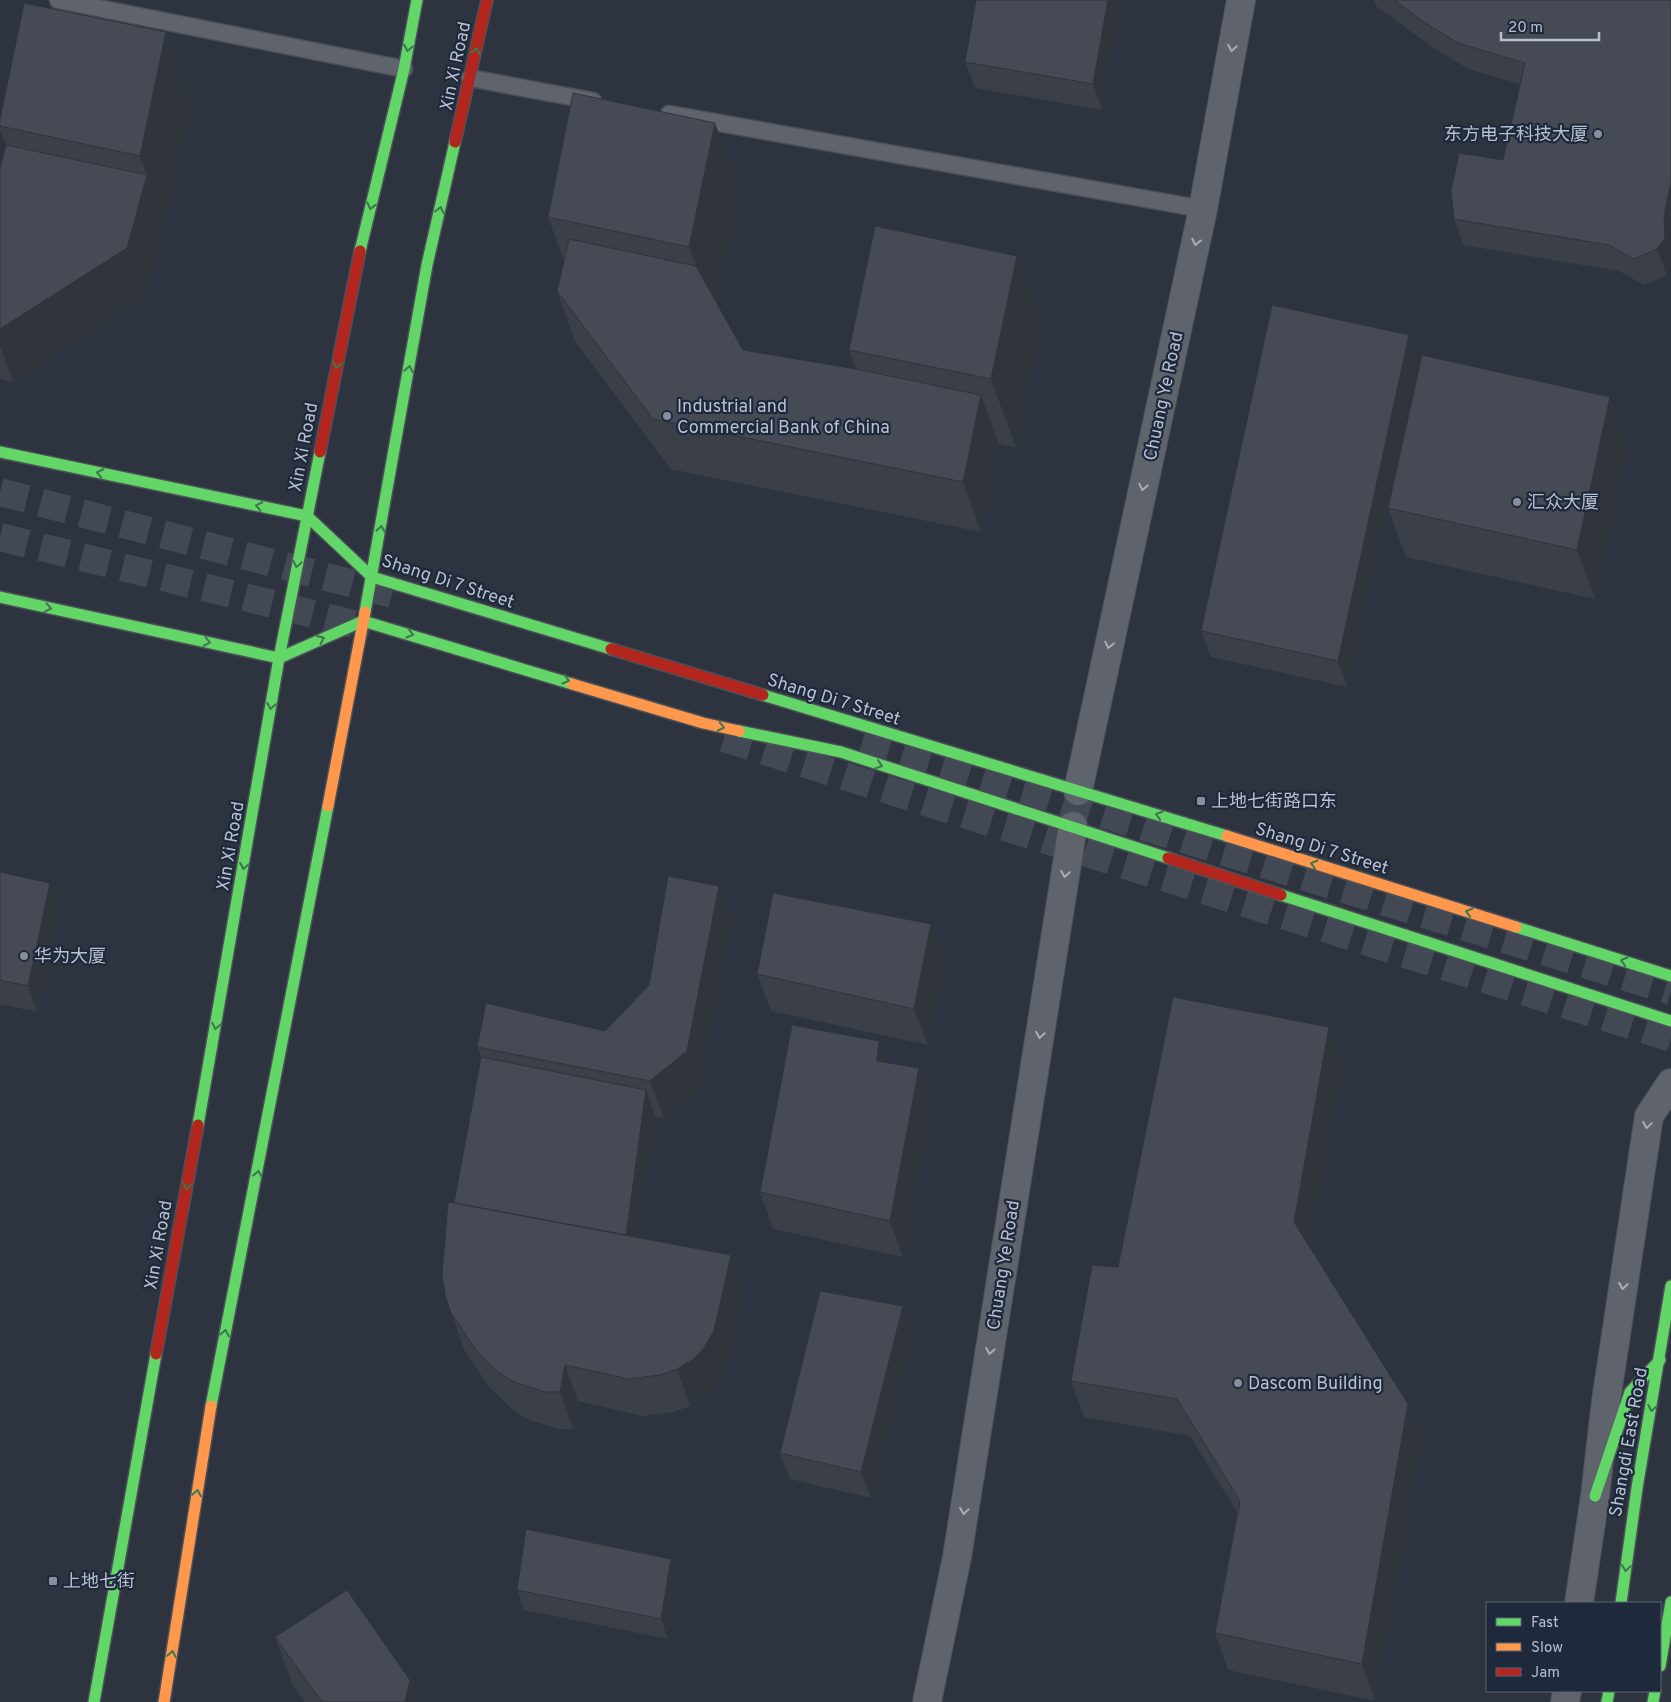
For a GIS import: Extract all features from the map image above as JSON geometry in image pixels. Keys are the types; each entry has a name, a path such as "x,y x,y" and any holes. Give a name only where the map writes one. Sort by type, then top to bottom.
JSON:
{"main road":[{"name":"Xin Xi Road","path":"94,1702 236,915 279,658 358,261 404,68 418,0"},
{"name":"Xin Xi Road","path":"164,1702 211,1406 270,1112 372,577 428,265 487,0"},
{"path":"0,452 307,516"},
{"name":"Shang Di 7 Street","path":"307,516 372,577 1078,791 1671,976"},
{"path":"0,598 279,658 363,621 703,723 841,752 1671,1021"},
{"name":"Shangdi East Road","path":"1621,1602 1637,1488 1671,1286"},
{"path":"1595,1496 1630,1392 1660,1360"},
{"path":"1661,1662 1670,1624 1671,1602"}],"street":[{"name":"Chuang Ye Road","path":"1078,791 1203,209 1241,0"},
{"name":"Chuang Ye Road","path":"927,1702 957,1557 1073,826"},
{"path":"1580,1602 1606,1401 1649,1116 1671,1083"}],"lane":[{"path":"58,0 404,68"},
{"path":"470,78 605,103"},
{"path":"653,111 1203,209"}],"building":[{"path":"976,0 1108,0 1093,84 965,62"},
{"name":"东方电子科技大厦","path":"1394,0 1671,0 1671,182 1664,216 1665,238 1657,249 1634,259 1609,245 1454,219 1451,191 1459,153 1503,160 1525,63 1458,43 1422,21"},
{"path":"24,3 166,32 140,156 0,126"},
{"path":"573,93 715,123 689,247 548,217"},
{"path":"6,145 147,175 127,248 0,329 0,168"},
{"path":"875,226 1017,256 991,379 849,350"},
{"path":"569,239 696,266 743,350 856,369 981,395 963,482 653,419 557,291"},
{"path":"1272,305 1409,335 1338,661 1201,631"},
{"name":"汇众大厦","path":"1422,355 1610,397 1577,550 1388,508"},
{"path":"0,872 50,883 28,986 0,980"},
{"path":"668,876 719,886 687,1051 650,1081 477,1047 486,1003 605,1031 649,985"},
{"path":"773,893 931,924 914,1009 757,974"},
{"name":"Dascom Building","path":"1173,997 1329,1027 1294,1222 1408,1404 1362,1664 1215,1633 1240,1501 1177,1399 1071,1381 1092,1265 1118,1267"},
{"path":"792,1025 879,1041 877,1061 919,1068 890,1221 760,1192"},
{"path":"481,1057 646,1090 626,1235 454,1203"},
{"path":"448,1202 731,1255 714,1331 703,1349 692,1360 677,1369 660,1375 629,1379 565,1365 560,1392 545,1392 514,1382 499,1373 476,1350 451,1313 445,1295 442,1275"},
{"path":"820,1291 903,1306 861,1472 780,1453"},
{"path":"526,1529 671,1559 661,1619 517,1590"},
{"path":"347,1590 410,1680 405,1702 322,1702 275,1637"}],"tunnel":[{"path":"0,492 392,594"},
{"path":"0,537 370,628"},
{"path":"724,738 1671,1038"},
{"path":"863,739 1671,991"}],"traffic: fast":[{"path":"360,251 404,69 417,0"},
{"path":"365,612 427,265 455,142"},
{"path":"0,452 307,516 372,577 611,649"},
{"path":"198,1125 279,658 320,452"},
{"path":"0,597 279,658 363,621 572,684"},
{"path":"763,695 1227,836"},
{"path":"739,731 841,752 1168,858"},
{"path":"211,1406 328,806"},
{"path":"1281,895 1671,1021"},
{"path":"1516,927 1671,976"},
{"path":"1621,1602 1637,1488 1671,1286"},
{"path":"94,1702 156,1354"},
{"path":"1595,1496 1630,1392 1660,1360"},
{"path":"1661,1660 1671,1602"},
{"path":"1607,1702 1609,1692"},
{"path":"1653,1702 1655,1692"}],"traffic: slow":[{"path":"328,806 365,612"},
{"path":"572,684 703,723 739,731"},
{"path":"1227,836 1516,927"},
{"path":"164,1702 211,1406"}],"traffic: jam":[{"path":"455,142 487,0"},
{"path":"320,452 360,251"},
{"path":"611,649 763,695"},
{"path":"1168,858 1281,895"},
{"path":"156,1354 198,1125"}],"place":[{"name":"东方电子科技大厦","path":"1598,134"},
{"name":"Industrial and Commercial Bank of China","path":"667,416"},
{"name":"汇众大厦","path":"1517,502"},
{"name":"上地七街路口东","path":"1201,801"},
{"name":"华为大厦","path":"24,956"},
{"name":"Dascom Building","path":"1238,1383"},
{"name":"上地七街","path":"53,1581"}]}
